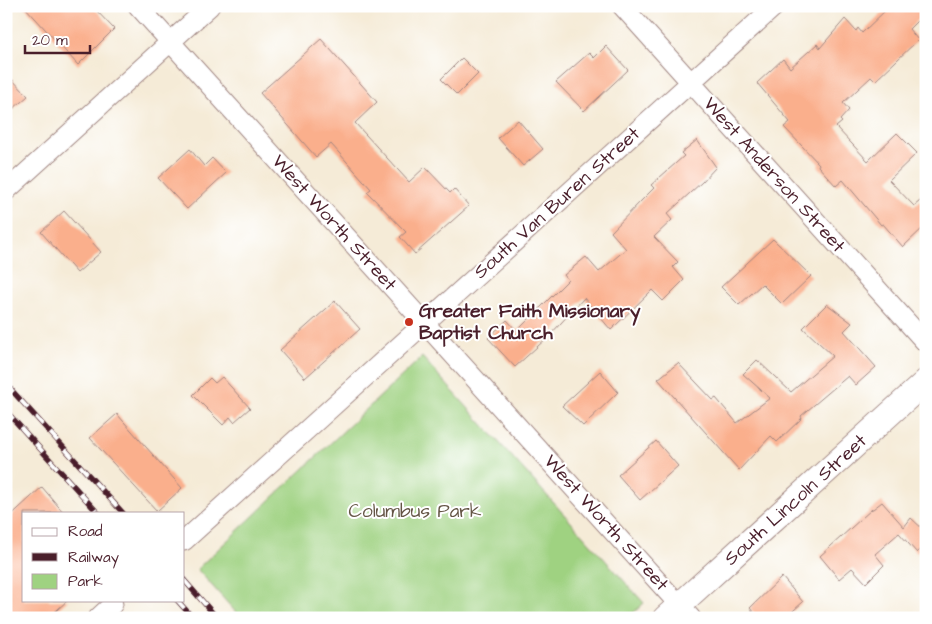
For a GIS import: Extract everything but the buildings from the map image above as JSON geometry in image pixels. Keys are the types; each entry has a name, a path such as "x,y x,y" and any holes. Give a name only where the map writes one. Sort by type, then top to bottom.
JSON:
{"street":[{"name":"West Worth Street","path":"138,6 424,323 678,613"},
{"path":"6,191 210,6"},
{"name":"West Anderson Street","path":"622,6 926,343"},
{"name":"South Van Buren Street","path":"185,540 775,6"},
{"name":"South Lincoln Street","path":"678,613 926,381"},
{"path":"98,618 113,604"}],"green space":[{"name":"Columbus Park","path":"422,357 644,603 628,618 241,618 197,569"}],"railway":[{"path":"6,384 122,512"},
{"path":"6,411 97,512"},
{"path":"185,581 217,618"},
{"path":"179,602 193,618"}],"place":[{"name":"Greater Faith Missionary Baptist Church","path":"409,322"}]}
